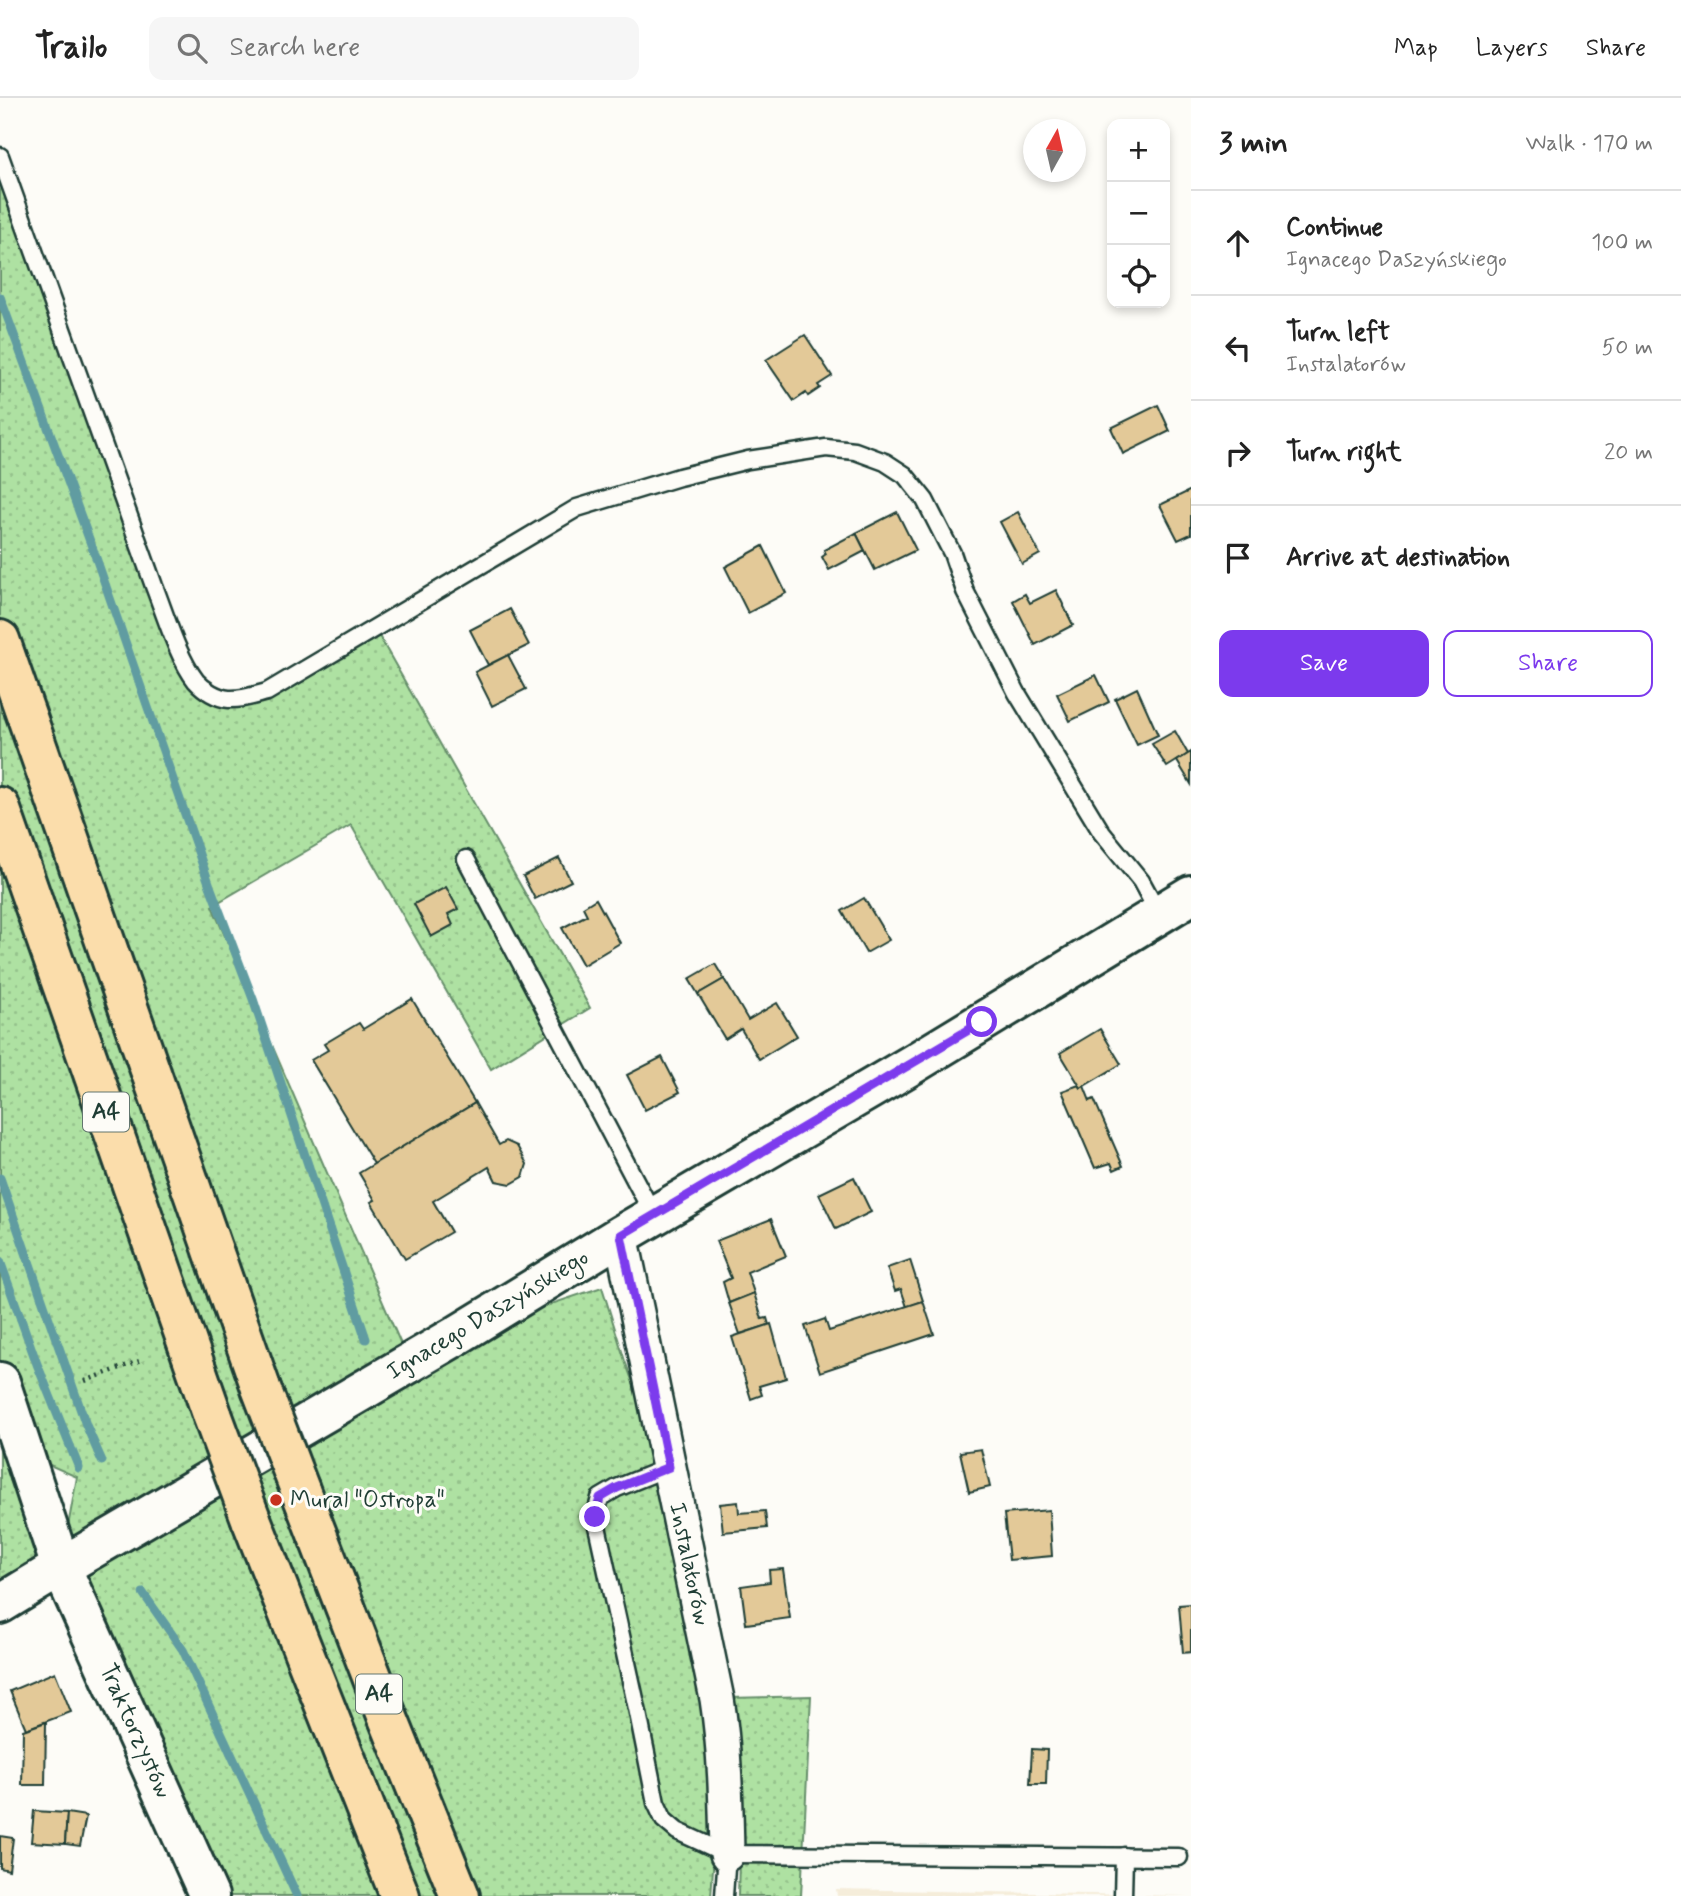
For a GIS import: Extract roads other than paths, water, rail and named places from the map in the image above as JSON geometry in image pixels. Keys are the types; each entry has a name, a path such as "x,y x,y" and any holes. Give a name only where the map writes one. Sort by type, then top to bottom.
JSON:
{"highway":[{"name":"A4","path":"0,640 261,1388 388,1718 460,1896"},
{"name":"A4","path":"0,807 213,1417 400,1896"}],"main road":[{"name":"Ignacego Daszyńskiego","path":"0,1604 913,1064 1191,895"},
{"name":"Traktorzystów","path":"0,1382 61,1567 209,1896"}],"street":[{"name":"Instalatorów","path":"621,1235 717,1699 723,1737 727,1854"}],"lane":[{"path":"0,156 154,586 181,654 197,681 212,694 229,699 267,692 577,508 679,477 748,460 827,448 855,451 885,462 905,475 925,500 952,553 965,592 1017,693 1102,833 1141,881 1159,914"},
{"path":"466,859 654,1216"},
{"path":"669,1467 617,1488 600,1498 595,1517 656,1803 664,1820 677,1831 727,1854 1179,1857"},
{"path":"724,1896 727,1854"},
{"path":"1123,1896 1124,1856"}],"waterway":[{"path":"0,297 95,555 210,886 253,999 366,1339"},
{"path":"0,1178 86,1425 102,1461"},
{"path":"0,1261 37,1364 79,1468"},
{"path":"143,1593 183,1650 297,1896"}],"place":[{"name":"Mural \"Ostropa\"","path":"276,1500"}]}
